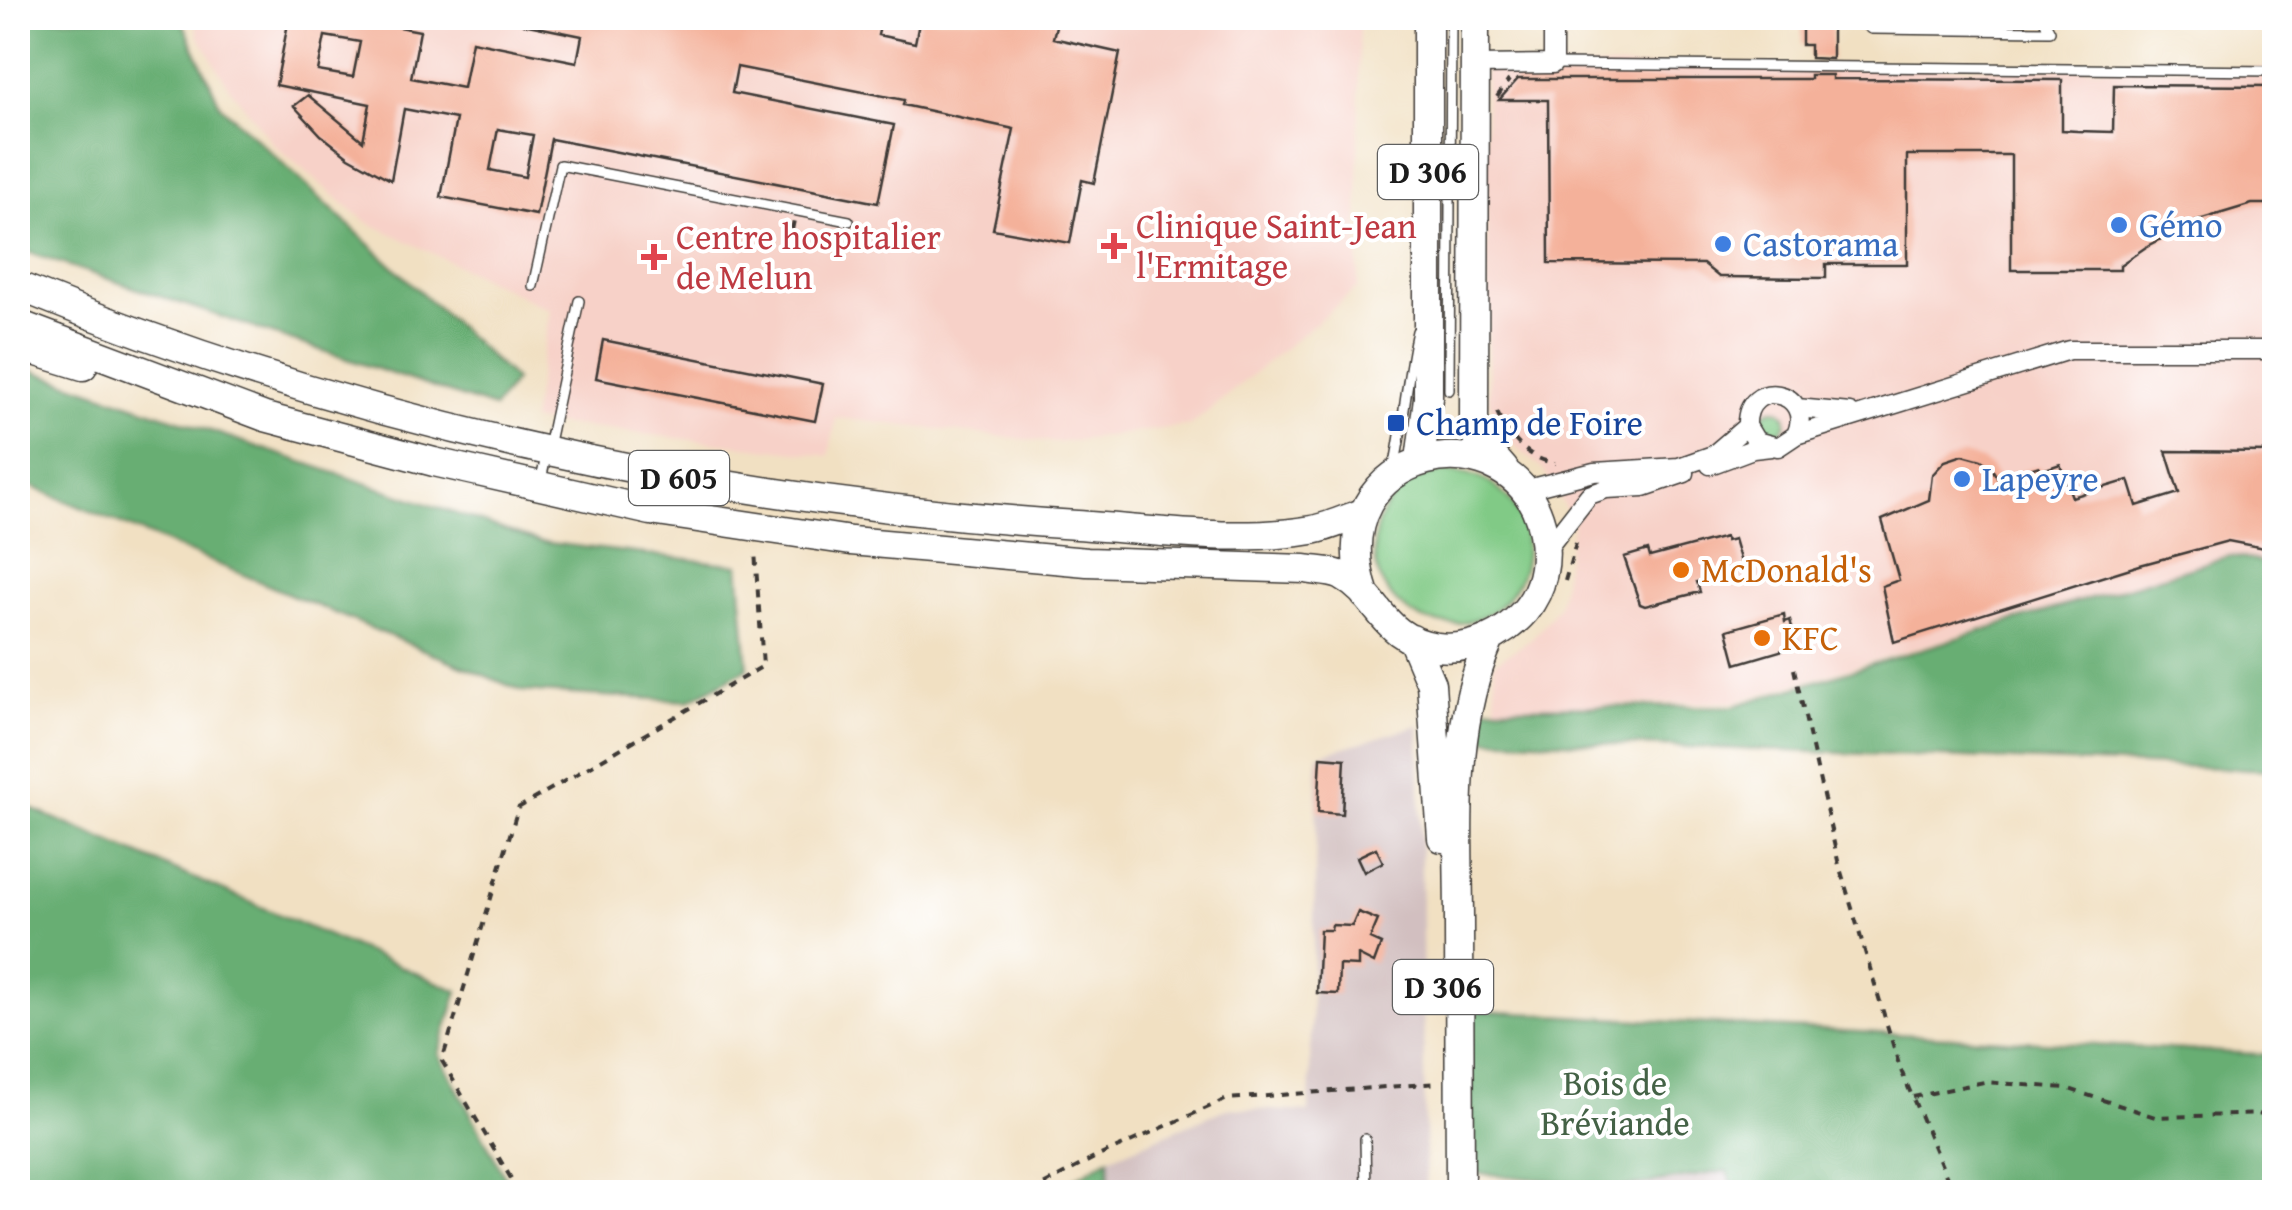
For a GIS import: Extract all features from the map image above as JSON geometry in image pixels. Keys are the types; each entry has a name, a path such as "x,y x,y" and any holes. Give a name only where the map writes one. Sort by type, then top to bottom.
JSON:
{"main road":[{"name":"D 306","path":"1420,460 1428,398 1428,18"},
{"name":"D 306","path":"1476,18 1474,418 1477,438 1518,484"},
{"name":"D 605","path":"18,286 112,322 384,410 548,451 759,492 1003,520 1238,534 1316,530 1362,514"},
{"name":"D 605","path":"18,324 244,408 539,487 757,529 1087,562 1305,570 1341,575 1364,595"},
{"path":"18,346 215,406 244,408"},
{"path":"1452,456 1484,462 1518,484 1540,518 1546,550 1543,578 1532,603 1514,624 1490,639 1465,646 1438,647 1412,639 1384,621 1364,595 1356,568 1355,540 1362,514 1375,492 1392,475 1420,460 1452,456"},
{"name":"D 306","path":"1412,639 1431,684 1450,782 1460,1192"},
{"name":"D 306","path":"1444,1192 1450,782 1476,671 1490,639"}],"street":[{"path":"1475,66 1553,64 1553,18"},
{"path":"1546,550 1588,495 1644,487 1753,449 1785,445 1796,435 2070,350 2274,350"},
{"path":"1771,447 1756,440 1748,426 1749,410 1761,397 1778,394 1797,408 1800,418 1796,435"},
{"path":"1797,408 1840,413 1880,409"},
{"path":"1518,484 1622,469 1679,467 1714,455 1748,426"}],"lane":[{"path":"1449,390 1451,18"},
{"path":"1856,18 1871,30 2050,32 2043,18"},
{"path":"1902,30 1911,18"},
{"path":"1553,64 2274,71"},
{"path":"533,286 560,165 848,221"},
{"path":"1392,475 1427,279"},
{"path":"539,487 579,301"},
{"path":"1365,1139 1366,1192"}],"path":[{"path":"1493,100 1510,79 1511,66"},
{"path":"789,245 796,211"},
{"path":"1492,402 1516,441 1530,455 1549,464 1562,463 1568,479"},
{"path":"519,1192 442,1061 518,808 763,666 755,554 757,529"},
{"path":"1560,592 1576,542"},
{"path":"1794,669 1839,865 1900,1068 1952,1192"},
{"path":"1913,1097 1984,1082 2066,1088 2155,1118 2274,1114"},
{"path":"1030,1192 1094,1158 1227,1100 1444,1083"}],"shaded area":[{"path":"194,18 1359,18 1358,288 1191,425 1057,443 836,418 829,456 531,421 550,310 365,221 275,146 229,87 198,35"},
{"path":"1485,67 2274,68 2274,565 2228,556 1734,702 1496,707 1494,663 1532,639 1559,605 1573,522 1543,469 1518,449 1495,422 1489,399"},
{"path":"1419,725 1426,1189 1619,1188 1728,1170 1735,1192 1109,1192 1109,1158 1228,1108 1309,1112 1318,755"}],"green space":[{"path":"18,18 181,18 220,105 515,380 494,408 21,250"},
{"path":"18,366 540,542 739,565 748,668 688,701 522,691 18,481"},
{"path":"1774,409 1786,421 1774,433 1762,421"},
{"path":"1450,472 1479,477 1504,494 1521,519 1526,548 1521,577 1504,602 1479,619 1450,624 1421,619 1396,602 1379,577 1374,548 1379,519 1396,494 1421,477"},
{"path":"2229,556 2274,564 2274,770 1483,739 1480,707 1734,706"},
{"path":"18,803 458,991 439,1054 513,1192 18,1192"},
{"name":"Bois de Bréviande","path":"1461,1010 2274,1055 2274,1192 1735,1192 1727,1171 1619,1188 1468,1172"},
{"path":"1109,1158 1109,1192 1053,1192"}],"building":[{"path":"289,18 350,18 420,31 411,78 463,88 472,41 577,62 582,36 523,24 524,18 788,18 820,24 821,18 882,18 878,35 915,43 920,18 1058,18 1053,38 1120,53 1094,183 1082,180 1070,243 993,229 1014,129 903,105 904,100 737,67 732,93 894,125 878,203 551,139 536,215 441,197 456,119 404,109 391,180 349,157 294,106 308,95 363,141 370,104 276,85","holes":["325,36 360,42 353,77 318,71","498,129 533,135 525,177 490,170"]},
{"path":"1802,18 1832,18 1832,59 1810,58 1810,45 1802,45"},
{"path":"1810,75 1832,75 1832,79 2062,80 2062,130 2113,132 2114,85 2274,86 2274,204 2252,204 2199,220 2146,247 2120,265 2120,270 2011,270 2011,155 1907,155 1907,264 1826,264 1826,278 1719,277 1703,264 1549,263 1548,100 1499,100 1518,79 1810,79"},
{"path":"603,340 823,384 815,421 596,378"},
{"path":"2166,451 2274,452 2274,550 2228,541 1894,642 1882,586 1899,580 1882,520 1929,500 1932,475 1945,461 1963,455 1981,460 1998,479 2060,464 2072,497 2129,480 2137,506 2179,493"},
{"name":"McDonald's","path":"1725,537 1726,541 1734,539 1742,566 1734,568 1735,572 1697,582 1700,592 1640,604 1624,557 1648,550 1650,557"},
{"name":"KFC","path":"1784,614 1785,622 1790,620 1797,646 1736,664 1727,630"},
{"path":"1321,757 1345,759 1342,814 1318,812"},
{"path":"1376,848 1383,862 1364,872 1357,857"},
{"path":"1358,912 1378,920 1370,939 1381,944 1374,963 1358,955 1358,966 1339,965 1338,994 1317,993 1320,930 1331,930 1332,925 1352,926"}],"place":[{"name":"Gémo","path":"2119,225"},
{"name":"Castorama","path":"1723,244"},
{"name":"Clinique Saint-Jean l'Ermitage","path":"1114,246"},
{"name":"Centre hospitalier de Melun","path":"654,257"},
{"name":"Champ de Foire","path":"1396,423"},
{"name":"Lapeyre","path":"1962,479"},
{"name":"McDonald's","path":"1681,570"},
{"name":"KFC","path":"1762,638"}]}
